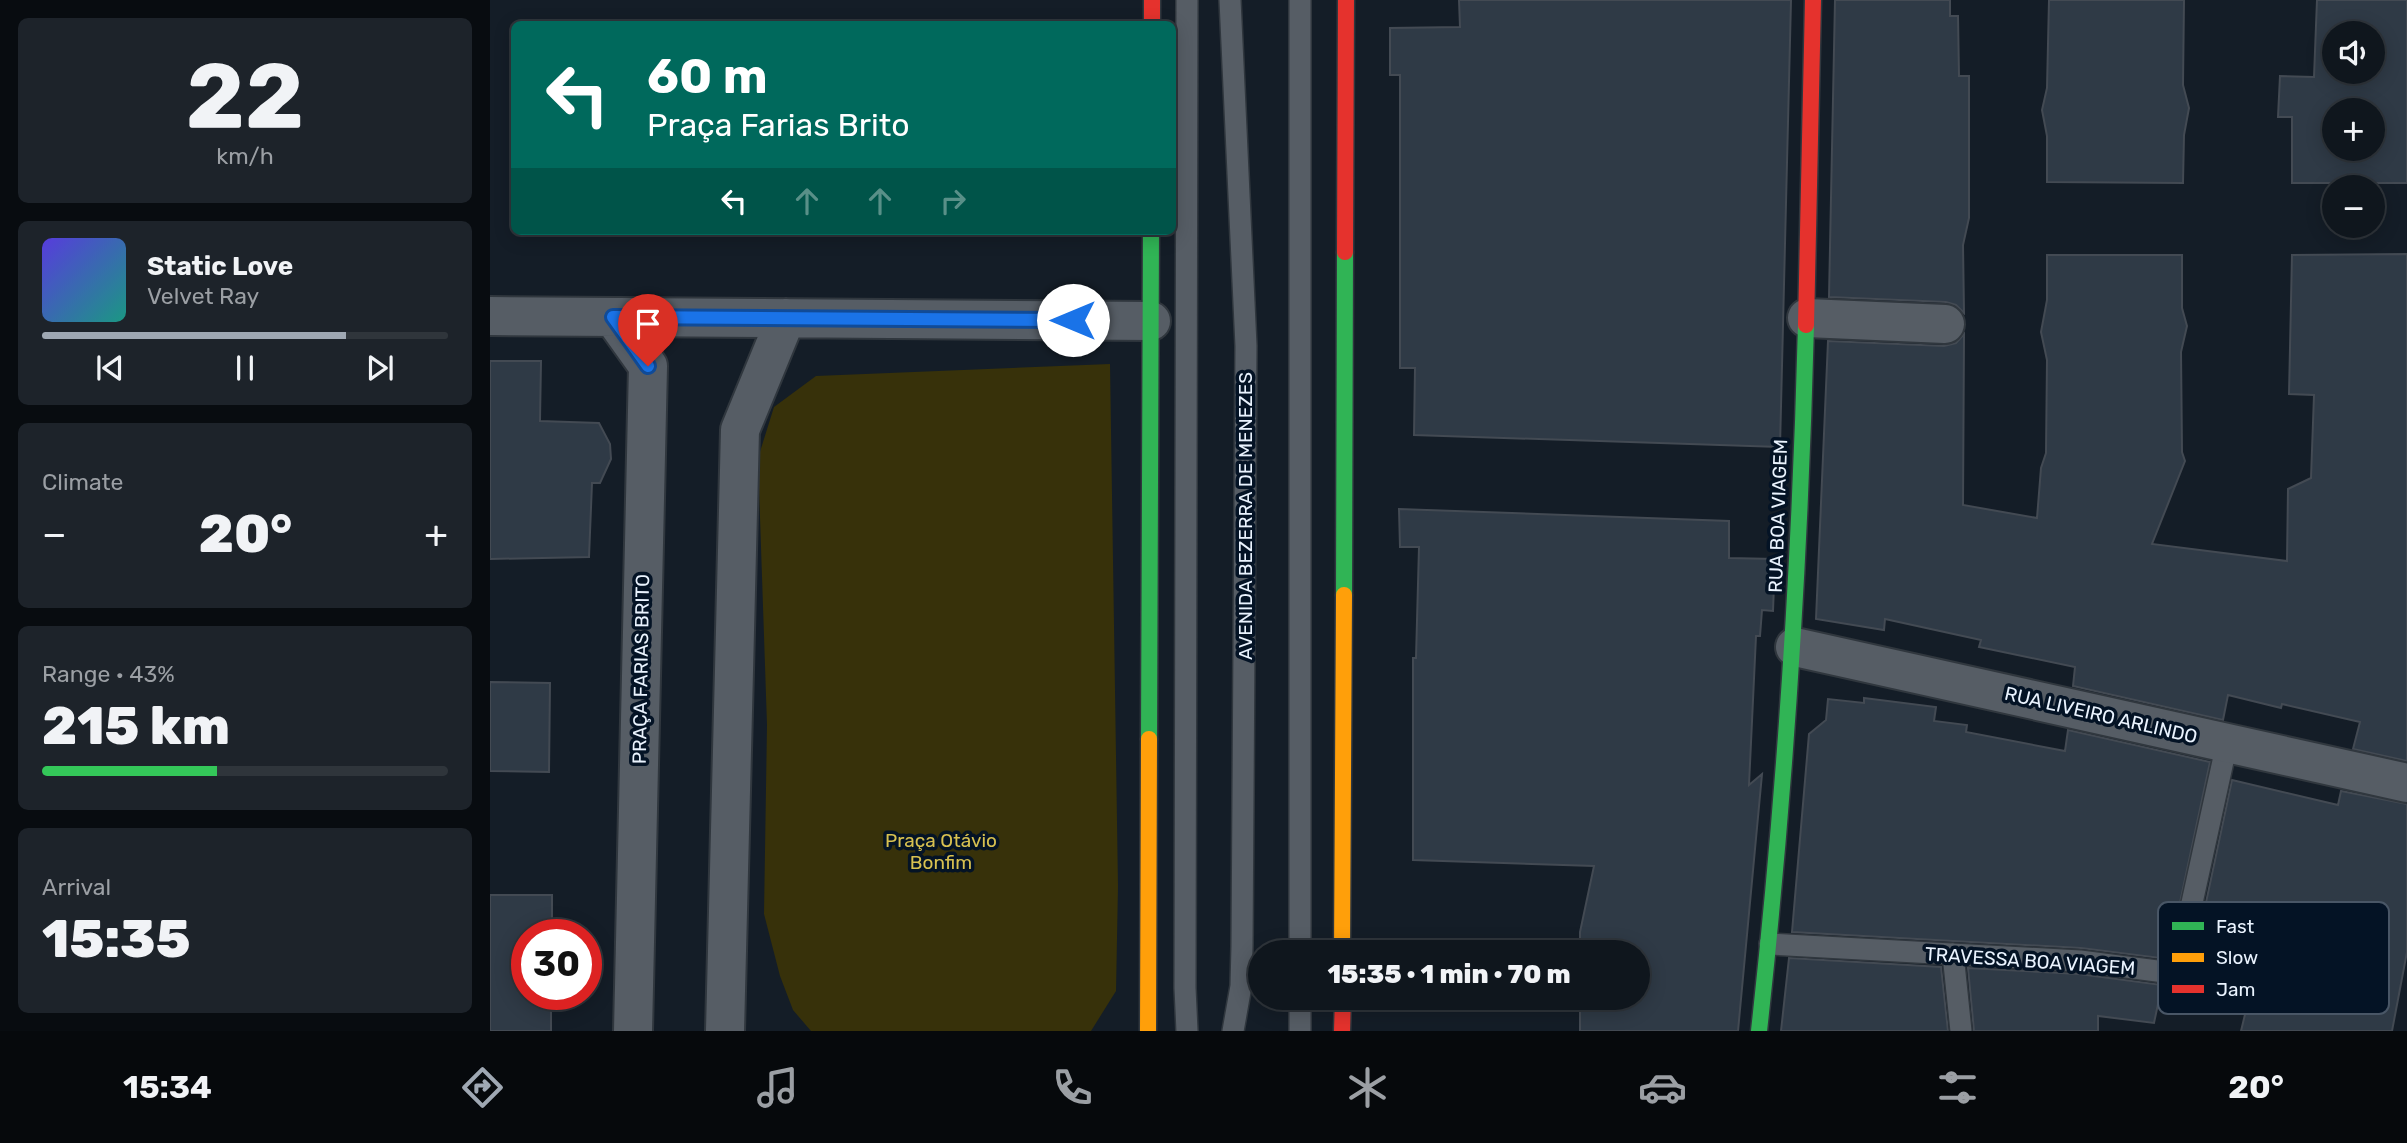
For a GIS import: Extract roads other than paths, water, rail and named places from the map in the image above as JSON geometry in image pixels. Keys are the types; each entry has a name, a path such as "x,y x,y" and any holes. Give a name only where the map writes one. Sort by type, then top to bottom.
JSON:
{"main road":[{"path":"1152,0 1152,21"},
{"path":"1342,940 1346,0"},
{"name":"RUA BOA VIAGEM","path":"1759,1031 1770,944 1795,647 1807,318 1813,0"},
{"path":"1148,1031 1151,235"},
{"path":"1342,1031 1343,1010"}],"street":[{"path":"490,316 1151,321"},
{"name":"PRAÇA FARIAS BRITO","path":"613,317 648,366 633,1031"},
{"path":"725,1031 740,430 786,318"},
{"path":"1807,318 1945,324"},
{"name":"RUA LIVEIRO ARLINDO","path":"1795,647 2407,783"}],"lane":[{"path":"1187,0 1187,1031"},
{"name":"AVENIDA BEZERRA DE MENEZES","path":"1230,0 1246,346 1242,946 1241,986 1233,1031"},
{"path":"1300,0 1300,940"},
{"name":"TRAVESSA BOA VIAGEM","path":"2192,902 2227,743"},
{"name":"TRAVESSA BOA VIAGEM","path":"1770,944 2080,961 2158,972"},
{"path":"1953,954 1961,1031"},
{"path":"1300,1010 1300,1031"}],"park label":[{"name":"Praça Otávio Bonfim","path":"941,851"}]}
